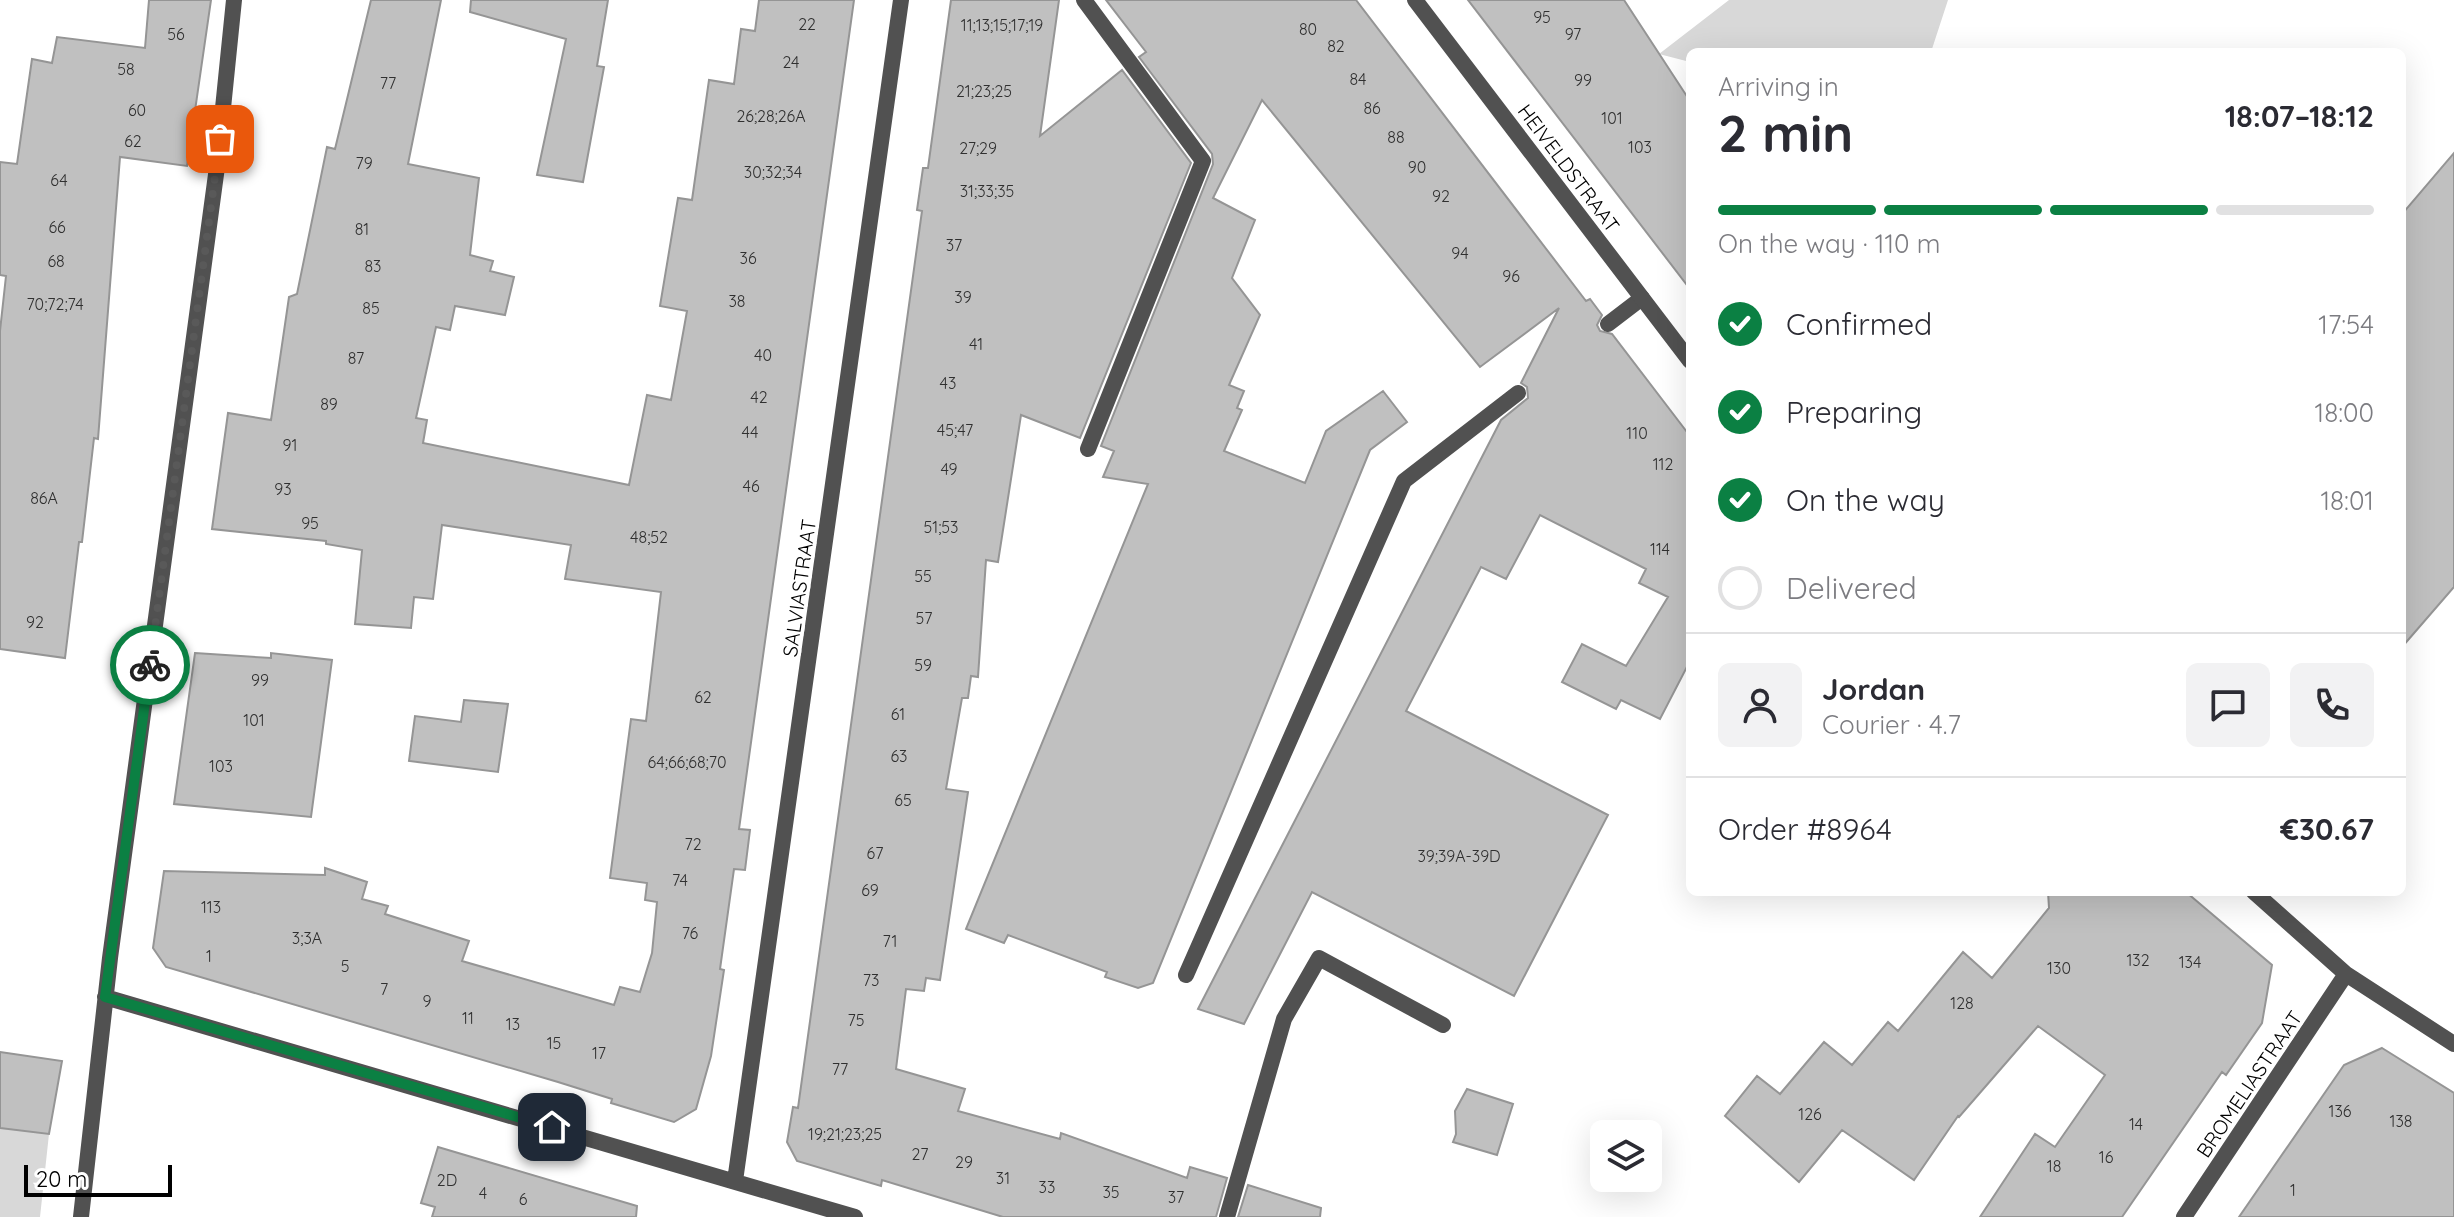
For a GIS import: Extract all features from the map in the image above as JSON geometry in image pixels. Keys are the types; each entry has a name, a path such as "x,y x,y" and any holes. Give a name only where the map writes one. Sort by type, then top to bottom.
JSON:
{"street":[{"path":"81,1217 105,997 217,167 234,0"},
{"name":"SALVIASTRAAT","path":"735,1181 901,0"},
{"path":"1084,0 1203,161 1088,449"},
{"name":"HEIVELDSTRAAT","path":"1415,0 1686,356"},
{"path":"1608,324 1642,298"},
{"path":"1186,975 1404,481 1518,393"},
{"path":"2258,896 2346,974 2454,1044"},
{"path":"1227,1217 1284,1019 1319,958 1443,1025"},
{"name":"BROMELIASTRAAT","path":"2184,1217 2346,974"},
{"path":"105,997 855,1217"}],"shaded area":[{"path":"1729,0 1948,0 1932,48 1686,48 1686,61 1659,54"},
{"path":"0,1125 49,1134 40,1217 0,1217"}],"building":[{"path":"149,0 211,0 187,166 120,157 98,439 94,438 65,658 0,649 0,331 6,276 0,275 0,162 17,164 32,59 52,63 57,37 145,48"},
{"path":"371,0 441,0 408,164 479,178 470,255 493,261 490,271 514,277 505,315 455,306 450,330 436,327 416,418 427,420 423,443 629,485 647,395 671,400 687,311 660,306 678,198 692,200 709,80 734,84 741,29 755,31 759,0 854,0 739,829 750,830 745,870 734,869 720,969 724,970 711,1056 696,1109 674,1122 611,1103 612,1099 558,1082 166,967 153,948 164,871 325,875 325,868 367,882 362,899 388,906 385,914 469,941 462,961 614,1005 620,987 640,992 652,953 657,902 645,900 647,883 610,878 631,719 646,721 661,592 565,579 571,545 442,525 433,599 414,597 411,628 355,624 362,550 326,544 326,541 212,529 228,413 271,420 289,297 297,294 327,147 335,149"},
{"path":"471,0 608,0 597,66 604,67 583,182 537,175 566,39 470,12"},
{"path":"951,0 1059,0 1040,136 1122,70 1191,163 1080,438 1021,415 998,562 986,560 978,677 971,676 968,698 962,698 946,789 968,792 940,980 926,978 924,991 906,989 896,1069 965,1089 958,1111 1060,1139 1061,1133 1187,1178 1190,1167 1227,1178 1216,1217 1003,1217 882,1180 881,1186 797,1161 787,1142 793,1107 798,1108 922,211 917,210 923,168 928,168"},
{"path":"1106,0 1356,0 1586,301 1590,299 1602,315 1597,325 1600,331 1612,334 1686,431 1686,669 1660,719 1621,700 1616,709 1562,682 1582,644 1626,666 1668,597 1639,583 1646,569 1540,515 1506,579 1481,567 1406,711 1608,815 1514,996 1312,892 1244,1024 1198,1009 1501,420 1528,398 1527,387 1521,383 1559,308 1480,367 1262,100 1213,198 1255,220 1232,278 1260,315 1229,385 1244,391 1237,408 1242,410 1224,451 1305,483 1326,431 1383,391 1407,422 1370,450 1153,983 1138,988 1105,977 1107,972 1008,935 1004,943 966,929 1148,484 1103,477 1114,451 1101,446 1213,164 1212,154 1139,57 1146,52"},
{"path":"1468,0 1624,0 1686,95 1686,284"},
{"path":"2454,153 2454,587 2406,642 2406,209"},
{"path":"195,653 271,658 271,653 332,660 311,817 174,804"},
{"path":"464,700 508,704 498,772 409,761 415,716 461,722"},
{"path":"2048,896 2191,896 2272,965 2262,1023 2226,1075 2222,1072 2122,1217 1980,1217 2035,1134 2055,1147 2105,1075 2038,1026 1958,1116 1914,1180 1842,1130 1799,1182 1725,1116 1757,1076 1780,1094 1824,1042 1852,1065 1888,1022 1898,1031 1963,952 1992,978 2049,908"},
{"path":"2382,1048 2454,1093 2454,1217 2239,1217 2344,1065"},
{"path":"0,1052 62,1061 49,1134 0,1128"},
{"path":"1467,1089 1513,1104 1497,1155 1453,1142 1456,1134 1455,1111"},
{"path":"438,1147 637,1206 636,1217 432,1217 435,1207 421,1203"},
{"path":"1248,1185 1321,1208 1320,1217 1238,1217"}],"way so far":[{"path":"150,665 220,139"}],"route":[{"path":"150,665 105,997 552,1127"}]}
